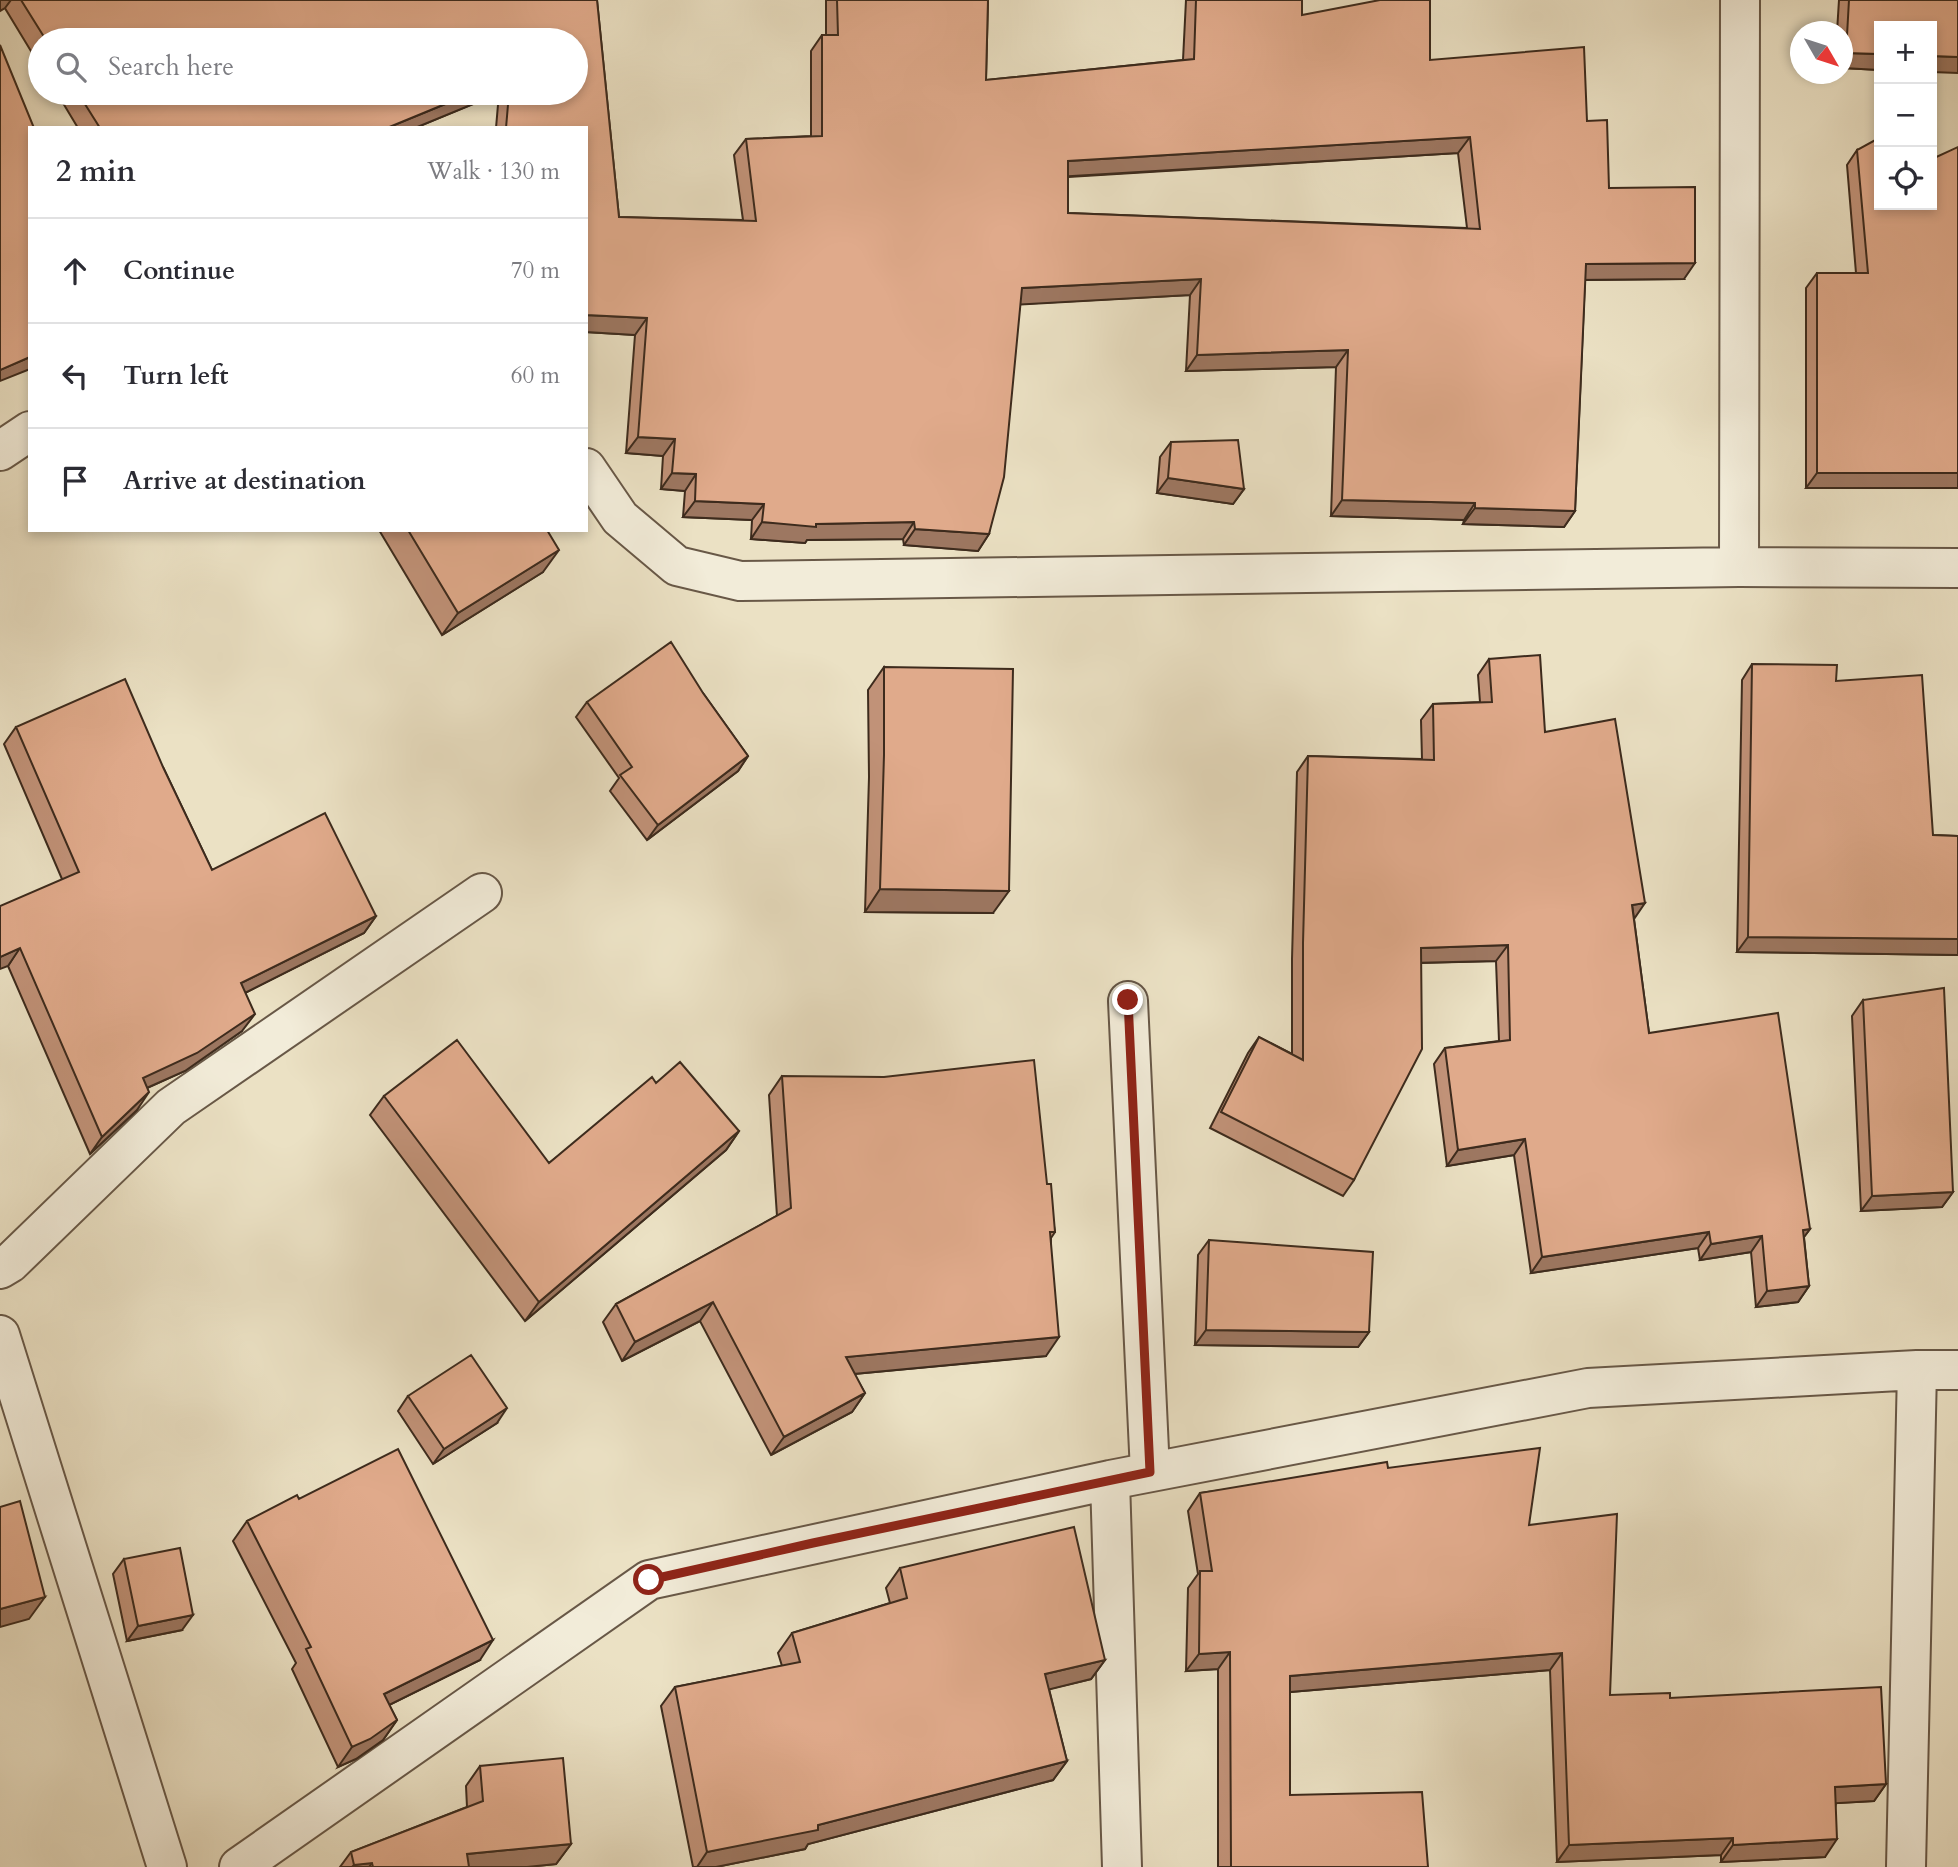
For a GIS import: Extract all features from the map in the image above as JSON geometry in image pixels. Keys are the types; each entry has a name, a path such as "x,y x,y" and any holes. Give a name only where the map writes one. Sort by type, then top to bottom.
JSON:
{"street":[{"path":"1739,567 1740,0"},
{"path":"0,451 28,432"},
{"path":"588,471 620,518 677,566 740,581 1739,567 1958,568"},
{"path":"0,1269 10,1263 171,1107 482,892"},
{"path":"1128,1000 1150,1472"},
{"path":"0,1335 167,1867"},
{"path":"1906,1867 1917,1370"},
{"path":"239,1867 649,1580 1110,1480 1588,1388 1958,1370"},
{"path":"1110,1480 1122,1867"}],"building":[{"path":"21,0 597,0 619,217 756,221 746,139 822,136 822,35 838,35 837,0 988,0 986,80 1194,59 1196,0 1302,0 1302,15 1380,0 1430,0 1430,60 1584,47 1587,121 1607,120 1609,188 1695,187 1695,263 1586,264 1575,511 1475,508 1475,503 1342,500 1348,350 1197,355 1201,279 1022,288 1004,477 989,534 915,529 914,522 816,524 816,527 762,522 764,504 695,501 696,474 672,473 675,439 638,437 647,318 588,315 588,126 506,126 508,105 588,105 588,28 38,28","holes":["1470,137 1480,229 1068,213 1068,161"]},
{"path":"1849,0 1958,0 1958,57 1937,56 1937,21 1874,21 1874,54 1853,53 1853,21 1848,21"},
{"path":"0,45 33,126 28,126 28,358 0,370"},
{"path":"86,105 443,105 392,126 99,126"},
{"path":"1874,141 1874,210 1937,210 1937,157 1958,147 1958,473 1817,473 1817,273 1868,273 1857,150"},
{"path":"1238,440 1244,489 1168,478 1171,442"},
{"path":"409,532 548,532 559,550 458,613"},
{"path":"671,642 748,756 658,825 620,775 632,767 587,702"},
{"path":"1540,655 1545,732 1615,719 1645,903 1632,905 1649,1033 1778,1013 1810,1229 1803,1230 1809,1286 1767,1291 1762,1236 1711,1244 1709,1232 1542,1257 1525,1139 1458,1150 1445,1048 1510,1040 1508,945 1421,948 1422,1049 1354,1180 1221,1112 1259,1037 1303,1060 1308,756 1434,760 1433,704 1492,702 1489,659"},
{"path":"1752,664 1837,665 1836,681 1922,675 1933,835 1958,836 1958,939 1748,937"},
{"path":"884,667 1013,669 1009,891 880,889"},
{"path":"125,679 212,870 325,813 376,916 241,983 255,1014 197,1053 143,1078 149,1092 102,1137 20,948 0,957 0,906 79,872 16,727"},
{"path":"1944,988 1953,1192 1872,1196 1863,1000"},
{"path":"457,1040 549,1163 652,1077 656,1083 680,1062 739,1131 539,1302 384,1096"},
{"path":"1034,1060 1047,1184 1051,1184 1055,1232 1050,1232 1059,1337 846,1357 865,1393 784,1437 713,1302 635,1342 616,1304 791,1208 782,1076 884,1077"},
{"path":"1209,1240 1373,1252 1369,1332 1206,1330"},
{"path":"471,1355 507,1408 444,1449 408,1396"},
{"path":"1540,1448 1529,1525 1617,1514 1610,1695 1670,1693 1670,1698 1881,1687 1886,1784 1835,1787 1837,1839 1733,1845 1733,1838 1569,1845 1562,1653 1290,1676 1290,1795 1422,1792 1428,1867 1231,1867 1230,1652 1199,1654 1200,1571 1212,1571 1200,1493 1387,1462 1388,1468"},
{"path":"398,1449 493,1640 384,1694 397,1720 370,1739 352,1747 306,1649 311,1647 247,1521 297,1495 299,1499"},
{"path":"20,1501 45,1597 0,1609 0,1507"},
{"path":"1074,1527 1105,1660 1045,1674 1067,1761 818,1825 818,1830 707,1852 675,1687 800,1662 792,1633 907,1598 900,1568"},
{"path":"180,1548 193,1615 138,1626 124,1559"},
{"path":"563,1758 571,1844 467,1854 469,1867 373,1867 372,1863 354,1865 351,1852 483,1801 480,1766"}],"route":[{"path":"649,1580 1150,1472 1128,1000"}]}
